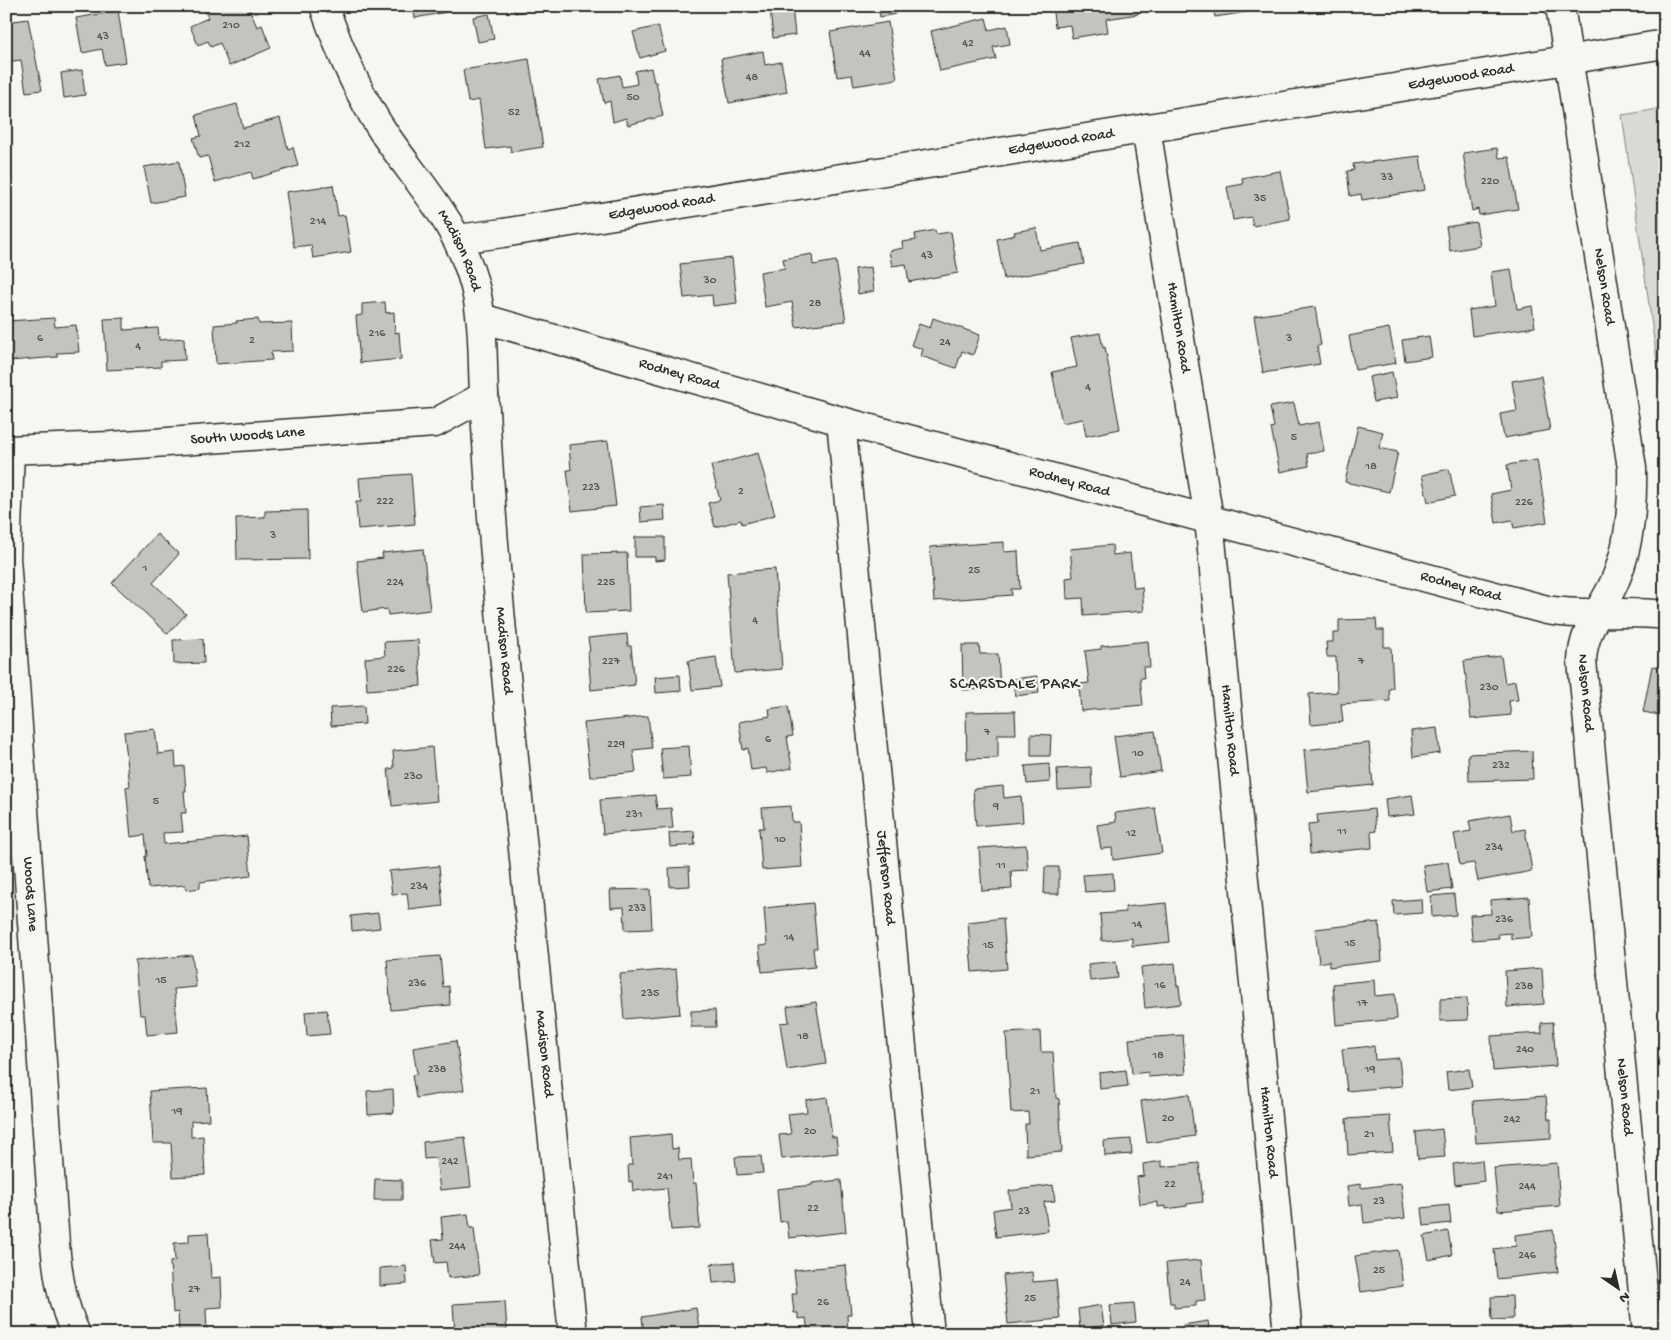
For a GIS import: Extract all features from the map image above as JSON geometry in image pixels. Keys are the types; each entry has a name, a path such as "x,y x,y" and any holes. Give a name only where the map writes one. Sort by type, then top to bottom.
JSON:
{"street":[{"name":"Madison Road","path":"324,6 340,51 361,94 386,136 443,213 458,239 475,286 481,318 484,396 499,606 573,1334"},
{"name":"Nelson Road","path":"1560,6 1632,468 1632,509 1624,549 1614,581 1584,639 1582,661 1647,1334"},
{"name":"Edgewood Road","path":"458,239 1665,44"},
{"name":"Hamilton Road","path":"1146,128 1209,519 1288,1334"},
{"name":"Rodney Road","path":"481,318 841,421 1547,610 1571,613 1652,613 1665,615"},
{"name":"South Woods Lane","path":"8,450 111,446 435,423 484,396"},
{"name":"Jefferson Road","path":"841,421 930,1334"},
{"name":"Woods Lane","path":"8,450 6,558 53,1224 60,1289 76,1334"}],"shaded area":[{"path":"1665,108 1665,417 1622,115"}],"building":[{"path":"203,6 248,6 257,27 262,25 271,48 229,66 220,43 211,47 208,41 198,45 190,26 208,18"},
{"path":"413,6 462,6 462,9 415,18"},
{"path":"514,6 536,6 537,9 515,13"},
{"path":"792,6 795,35 773,38 770,9"},
{"path":"878,6 894,6 895,14 880,17"},
{"path":"1052,6 1137,6 1138,14 1106,19 1108,32 1072,38 1070,25 1055,27"},
{"path":"1213,6 1259,6 1260,10 1215,17"},
{"path":"1308,6 1362,6 1309,13"},
{"path":"118,11 126,62 105,65 102,49 82,53 76,18"},
{"path":"489,14 494,39 478,42 473,17"},
{"path":"986,18 989,30 1007,26 1010,44 993,47 996,59 940,71 931,31"},
{"path":"28,19 42,90 26,92 21,60 6,62 6,22"},
{"path":"888,22 897,79 854,86 852,75 837,77 830,32"},
{"path":"658,26 665,51 640,58 633,32"},
{"path":"763,51 765,65 781,62 787,92 729,103 721,59"},
{"path":"529,59 543,147 511,152 510,146 486,149 479,100 468,102 463,70"},
{"path":"651,68 663,116 628,125 626,118 613,122 610,101 604,103 599,79 620,75 622,87 637,84 635,71"},
{"path":"82,70 85,95 64,98 61,73"},
{"path":"237,104 243,128 280,118 288,149 293,147 298,166 253,179 251,172 215,182 208,156 199,158 193,138 201,136 196,115"},
{"path":"1497,148 1499,158 1509,157 1518,209 1479,215 1478,209 1472,211 1463,153"},
{"path":"1420,156 1425,190 1362,200 1361,194 1350,196 1347,171 1354,170 1353,164"},
{"path":"179,161 185,197 151,203 144,167"},
{"path":"1280,171 1290,219 1253,226 1251,217 1233,220 1227,187 1243,184 1242,178"},
{"path":"333,185 338,216 345,215 351,252 313,258 311,245 294,247 286,192"},
{"path":"1476,222 1480,246 1450,251 1446,227"},
{"path":"1036,228 1040,250 1080,243 1084,264 1004,279 997,239 1015,235 1014,232"},
{"path":"935,230 936,234 951,232 958,273 909,282 906,264 892,266 889,251 903,248 902,242 916,240 915,234"},
{"path":"812,254 813,265 836,261 846,321 796,327 792,302 765,307 760,272 785,268 783,259"},
{"path":"732,258 737,303 713,306 712,295 684,298 680,264"},
{"path":"871,267 874,291 858,294 855,269"},
{"path":"1511,269 1517,309 1532,306 1535,327 1472,336 1469,310 1495,306 1491,272"},
{"path":"385,302 386,313 394,312 395,333 399,332 401,359 360,363 356,316 362,315 362,304"},
{"path":"1315,307 1321,345 1317,346 1320,364 1263,373 1254,316"},
{"path":"54,318 55,327 76,325 79,352 57,353 57,357 10,361 7,321"},
{"path":"124,318 124,330 158,328 159,340 184,338 185,360 161,361 161,367 107,370 104,319"},
{"path":"933,318 980,335 973,355 962,351 956,368 921,356 923,349 911,345 919,324 930,328"},
{"path":"258,319 259,324 292,323 293,351 271,352 272,360 216,364 214,325"},
{"path":"1389,328 1396,363 1355,370 1349,336"},
{"path":"1100,333 1103,348 1105,347 1120,429 1086,436 1083,419 1062,423 1052,372 1077,367 1071,338"},
{"path":"1429,336 1432,357 1405,361 1402,340"},
{"path":"1392,372 1397,398 1374,402 1369,377"},
{"path":"1541,376 1550,430 1504,438 1500,414 1517,411 1512,381"},
{"path":"1294,403 1299,426 1319,422 1324,451 1307,454 1309,466 1280,472 1271,428 1274,427 1270,407"},
{"path":"1358,426 1383,432 1379,448 1398,452 1389,492 1345,482"},
{"path":"608,441 616,506 572,511 567,470 571,470 569,445"},
{"path":"758,453 775,515 742,524 741,520 715,527 708,503 720,500 711,466"},
{"path":"1537,460 1547,522 1514,528 1512,520 1496,523 1491,494 1511,490 1507,465"},
{"path":"1449,469 1455,496 1428,502 1422,475"},
{"path":"411,474 415,524 358,529 356,502 361,502 359,478"},
{"path":"664,505 665,520 641,522 640,507"},
{"path":"307,510 308,559 237,560 236,518 265,517 265,511"},
{"path":"157,534 179,554 153,583 186,614 168,634 112,583"},
{"path":"635,537 665,537 665,560 655,561 655,557 635,557"},
{"path":"1004,542 1004,552 1018,551 1020,589 1011,589 1012,595 934,601 930,547"},
{"path":"1112,545 1113,555 1130,553 1134,588 1142,587 1144,611 1084,616 1083,598 1067,599 1066,578 1073,577 1070,549"},
{"path":"423,549 430,610 388,615 387,609 363,612 357,561 383,558 382,553"},
{"path":"627,553 629,611 586,613 584,554"},
{"path":"775,569 782,669 735,673 727,573"},
{"path":"1376,619 1377,630 1384,630 1384,647 1391,647 1393,688 1389,689 1390,701 1341,704 1343,722 1311,725 1309,694 1337,692 1336,657 1327,657 1326,642 1333,642 1333,633 1339,633 1339,620"},
{"path":"627,634 628,646 631,646 635,685 591,690 588,638"},
{"path":"203,639 204,663 174,664 173,640"},
{"path":"418,640 421,686 367,690 365,658 385,656 384,642"},
{"path":"1148,641 1150,667 1143,667 1144,678 1140,678 1143,705 1081,711 1079,684 1089,683 1085,651 1101,649 1101,646"},
{"path":"962,645 979,645 980,654 998,654 1000,689 963,690"},
{"path":"1501,656 1505,683 1515,681 1518,700 1509,701 1511,715 1471,719 1464,661"},
{"path":"716,657 720,687 692,690 688,661"},
{"path":"1652,666 1665,668 1665,716 1643,712"},
{"path":"680,675 681,691 656,693 655,677"},
{"path":"1037,676 1039,693 1015,696 1013,679"},
{"path":"364,706 365,724 331,726 330,708"},
{"path":"788,706 793,736 787,737 792,768 767,773 766,768 751,770 748,748 743,750 739,722 770,716 769,709"},
{"path":"1015,711 1016,734 998,734 998,758 967,759 966,712"},
{"path":"648,716 652,748 633,750 636,772 590,777 584,723"},
{"path":"1437,728 1440,753 1413,757 1411,731"},
{"path":"155,729 158,754 175,752 176,767 184,766 186,791 184,791 186,813 181,813 183,832 163,833 164,844 247,836 251,876 200,882 200,888 186,890 185,885 148,888 145,835 131,837 126,787 130,786 124,732"},
{"path":"1155,731 1161,771 1120,777 1114,736"},
{"path":"1031,734 1051,735 1050,756 1031,756"},
{"path":"1369,743 1373,785 1308,792 1304,750"},
{"path":"1665,745 1665,782 1660,746"},
{"path":"689,746 691,777 663,779 660,748"},
{"path":"432,747 437,801 392,806 388,769 394,768 393,751"},
{"path":"1532,751 1533,779 1469,781 1468,754"},
{"path":"1049,764 1050,782 1027,784 1025,766"},
{"path":"1091,767 1092,788 1058,790 1057,769"},
{"path":"1003,786 1004,798 1021,796 1023,822 976,826 973,789"},
{"path":"655,795 657,809 671,808 673,828 603,834 600,800"},
{"path":"1412,795 1415,814 1387,817 1385,799"},
{"path":"791,806 792,822 799,822 802,867 762,870 759,828 764,828 762,808"},
{"path":"1155,808 1162,853 1113,860 1112,848 1101,849 1097,825 1116,822 1115,813"},
{"path":"1374,809 1376,831 1371,832 1372,848 1310,854 1308,824 1318,823 1317,815"},
{"path":"1510,814 1513,831 1525,829 1532,871 1478,881 1474,863 1460,865 1454,834 1471,831 1469,821"},
{"path":"694,831 695,845 670,847 669,833"},
{"path":"1026,845 1028,870 1011,871 1012,889 982,891 979,848"},
{"path":"1448,862 1452,889 1427,892 1423,865"},
{"path":"439,866 443,906 409,910 407,893 392,894 389,871"},
{"path":"689,867 690,886 670,887 669,868"},
{"path":"1045,867 1059,867 1059,894 1044,894"},
{"path":"1113,873 1114,890 1085,892 1083,875"},
{"path":"650,889 652,929 625,930 624,907 611,908 610,890"},
{"path":"1454,894 1456,915 1432,917 1431,896"},
{"path":"1529,897 1532,937 1511,939 1511,933 1498,934 1499,938 1472,940 1470,915 1491,914 1490,900"},
{"path":"1421,899 1422,913 1394,915 1393,901"},
{"path":"813,903 817,948 813,948 815,967 762,972 759,946 767,945 764,908"},
{"path":"1166,903 1170,942 1132,946 1132,938 1102,941 1100,914 1126,912 1125,907"},
{"path":"378,913 380,928 352,931 351,916"},
{"path":"1003,918 1007,969 972,972 968,922"},
{"path":"1379,922 1382,961 1329,967 1329,961 1319,963 1315,929"},
{"path":"192,955 196,987 174,989 178,1032 147,1035 145,1015 140,1015 135,961"},
{"path":"440,956 443,987 449,986 450,1005 391,1010 387,960"},
{"path":"1116,961 1118,978 1090,981 1088,964"},
{"path":"1175,963 1181,1004 1145,1008 1141,967"},
{"path":"1542,968 1544,1004 1507,1007 1505,971"},
{"path":"676,969 680,1014 624,1019 620,974"},
{"path":"1374,980 1375,996 1395,994 1397,1019 1336,1025 1333,984"},
{"path":"1467,998 1468,1020 1440,1021 1440,999"},
{"path":"816,1002 826,1064 787,1070 780,1023 789,1022 787,1007"},
{"path":"327,1010 330,1034 307,1036 305,1012"},
{"path":"715,1010 716,1027 691,1027 691,1011"},
{"path":"1553,1022 1556,1066 1493,1071 1491,1036 1542,1033 1541,1023"},
{"path":"1040,1031 1041,1052 1053,1052 1056,1098 1059,1099 1062,1152 1026,1155 1025,1124 1029,1124 1028,1112 1011,1113 1006,1033"},
{"path":"1183,1035 1186,1074 1148,1077 1148,1072 1132,1074 1129,1039"},
{"path":"456,1041 464,1090 416,1098 412,1075 417,1074 413,1048"},
{"path":"1374,1046 1375,1060 1399,1058 1402,1086 1347,1091 1342,1049"},
{"path":"1469,1069 1472,1087 1448,1090 1446,1072"},
{"path":"1126,1070 1128,1086 1100,1089 1099,1073"},
{"path":"207,1088 209,1120 191,1121 191,1137 203,1136 205,1175 173,1177 171,1143 153,1143 150,1091"},
{"path":"393,1089 394,1113 368,1115 367,1091"},
{"path":"1189,1094 1195,1136 1147,1143 1141,1101"},
{"path":"1546,1096 1548,1119 1551,1119 1551,1138 1476,1143 1473,1101"},
{"path":"827,1097 832,1137 836,1137 838,1153 782,1159 779,1135 791,1134 788,1114 807,1112 806,1100"},
{"path":"1390,1116 1393,1152 1348,1155 1346,1119"},
{"path":"1442,1129 1445,1157 1418,1159 1416,1132"},
{"path":"671,1134 672,1149 678,1148 679,1160 691,1159 693,1183 696,1183 700,1228 671,1230 667,1188 633,1191 632,1181 629,1182 628,1165 632,1165 630,1138"},
{"path":"465,1137 471,1187 440,1190 436,1158 424,1159 423,1142"},
{"path":"1131,1139 1132,1154 1105,1156 1104,1141"},
{"path":"761,1156 763,1173 737,1175 735,1157"},
{"path":"1482,1160 1484,1181 1455,1185 1453,1164"},
{"path":"1162,1161 1162,1167 1199,1163 1203,1202 1166,1209 1166,1206 1158,1207 1158,1202 1140,1204 1137,1177 1144,1176 1143,1164"},
{"path":"1557,1163 1560,1206 1498,1211 1494,1168"},
{"path":"375,1179 402,1180 402,1200 374,1200"},
{"path":"841,1180 846,1232 789,1238 787,1221 780,1222 777,1189"},
{"path":"1401,1183 1405,1218 1364,1223 1362,1204 1349,1206 1347,1186 1361,1184 1361,1188"},
{"path":"1053,1185 1055,1201 1044,1202 1048,1231 996,1237 993,1210 1011,1207 1009,1191"},
{"path":"1449,1205 1451,1223 1424,1226 1422,1208"},
{"path":"468,1214 470,1228 474,1228 479,1275 448,1278 446,1262 435,1263 432,1240 443,1239 441,1217"},
{"path":"1553,1230 1558,1272 1497,1279 1494,1249 1516,1246 1515,1235"},
{"path":"1448,1231 1452,1255 1429,1260 1424,1236"},
{"path":"208,1233 211,1278 221,1277 222,1307 206,1308 207,1334 179,1334 178,1312 173,1313 170,1262 175,1261 174,1243 189,1242 189,1234"},
{"path":"1398,1250 1403,1286 1361,1292 1355,1256"},
{"path":"1201,1260 1205,1300 1196,1301 1196,1306 1174,1308 1174,1303 1170,1303 1166,1263"},
{"path":"734,1262 736,1281 713,1283 711,1264"},
{"path":"846,1265 851,1314 847,1315 848,1334 808,1334 806,1318 798,1319 798,1313 794,1313 792,1294 797,1294 794,1270"},
{"path":"406,1266 407,1284 380,1286 380,1268"},
{"path":"1032,1272 1033,1282 1056,1280 1060,1319 1008,1324 1003,1275"},
{"path":"1512,1296 1513,1319 1492,1320 1491,1297"},
{"path":"505,1301 507,1330 498,1331 498,1334 455,1334 453,1304"},
{"path":"1134,1303 1136,1322 1112,1325 1110,1305"},
{"path":"1101,1305 1104,1326 1080,1329 1078,1309"},
{"path":"696,1308 700,1334 644,1334 642,1317"},
{"path":"1208,1321 1210,1334 1184,1334 1183,1325"},
{"path":"1571,1326 1572,1334 1530,1334 1539,1333 1538,1330"}],"district":[{"name":"SCARSDALE PARK","path":"1015,685"}]}
